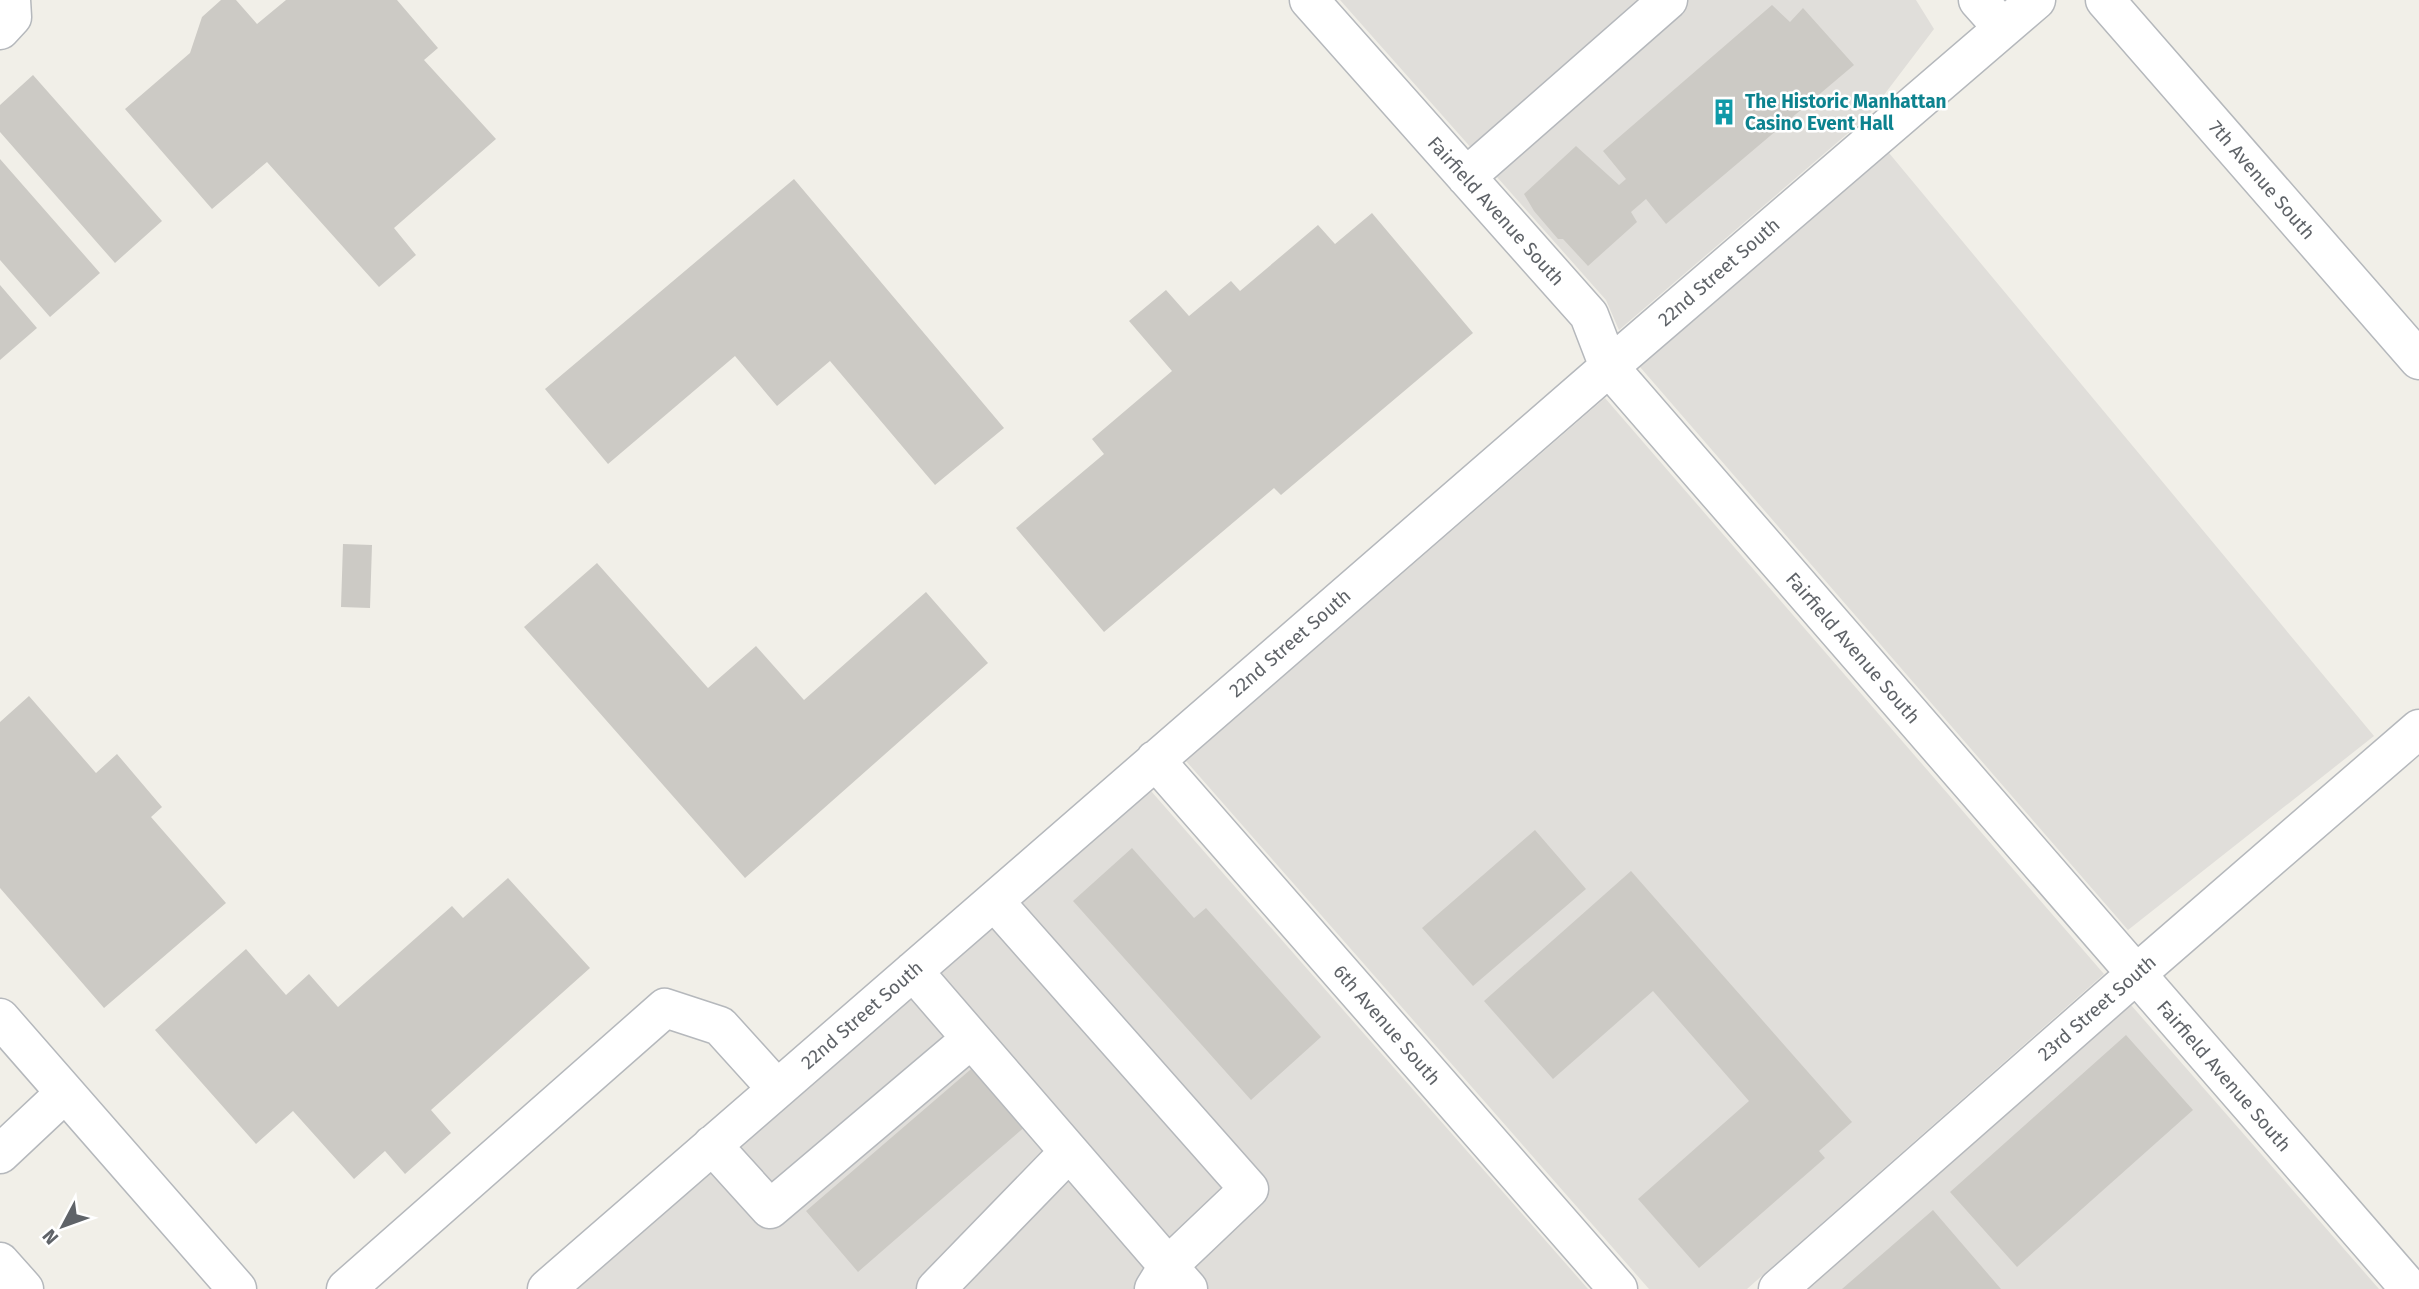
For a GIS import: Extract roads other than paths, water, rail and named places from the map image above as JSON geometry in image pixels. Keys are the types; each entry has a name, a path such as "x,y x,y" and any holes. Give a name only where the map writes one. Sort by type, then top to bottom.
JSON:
{"street":[{"path":"0,30 12,17 11,0"},
{"name":"Fairfield Avenue South","path":"1309,0 1589,316 1609,367 2410,1289"},
{"path":"1466,177 1668,0"},
{"path":"1978,0 2003,28"},
{"name":"22nd Street South","path":"547,1289 2036,0"},
{"name":"7th Avenue South","path":"2105,0 2419,360"},
{"name":"23rd Street South","path":"1778,1289 2419,729"},
{"name":"6th Avenue South","path":"1155,760 1618,1289"},
{"path":"913,971 1069,1152 1170,1281 1249,1189 994,901"},
{"path":"346,1289 665,1008 720,1026 777,1089"},
{"path":"0,1018 237,1289"},
{"path":"712,1145 770,1209 971,1039"},
{"path":"0,1154 65,1093"},
{"path":"936,1289 1069,1152"},
{"path":"0,1262 24,1289"}],"place":[{"name":"The Historic Manhattan Casino Event Hall","path":"1724,112"}]}
